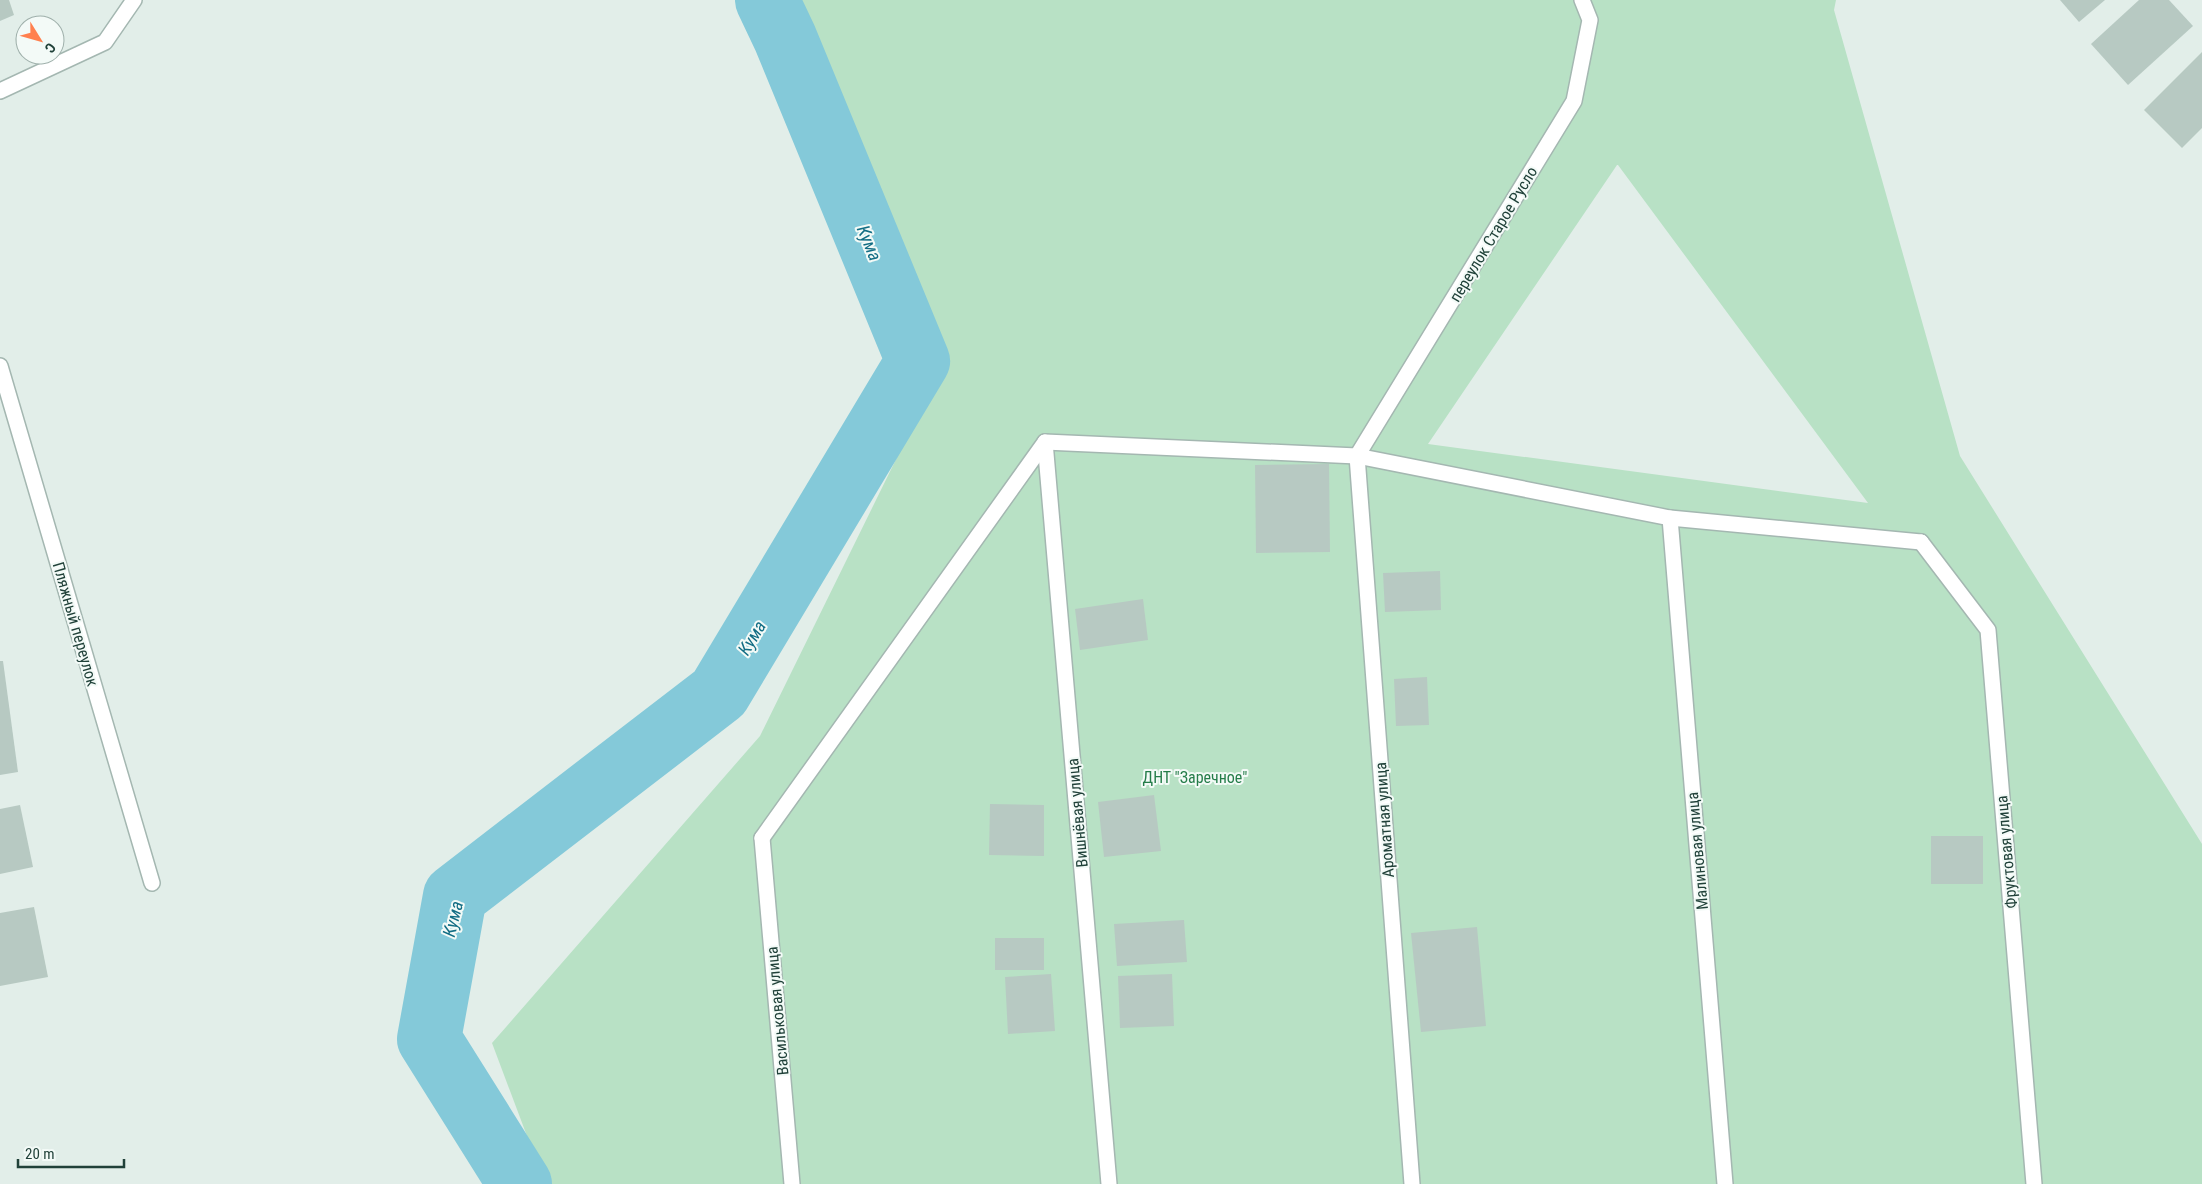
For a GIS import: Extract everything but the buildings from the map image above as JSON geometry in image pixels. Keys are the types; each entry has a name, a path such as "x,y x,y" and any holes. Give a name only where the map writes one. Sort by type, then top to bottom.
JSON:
{"street":[{"path":"0,91 105,42 134,0"},
{"name":"переулок Старое Русло","path":"1357,456 1574,101 1590,20 1582,0"},
{"name":"Пляжный переулок","path":"0,366 152,883"},
{"path":"1045,442 1357,456 1670,518"},
{"name":"Васильковая улица","path":"792,1184 762,838 1045,442"},
{"name":"Вишнёвая улица","path":"1045,442 1109,1184"},
{"name":"Ароматная улица","path":"1357,456 1412,1184"},
{"name":"Фруктовая улица","path":"1670,518 1921,542 1988,630 2034,1184"},
{"name":"Малиновая улица","path":"1670,518 1725,1184"}],"green space":[{"name":"ДНТ \"Заречное\"","path":"794,0 1836,0 1834,10 1960,456 2202,844 2202,1184 545,1184 492,1043 760,736 934,382","holes":["1618,165 1868,503 1428,444"]}],"waterway":[{"name":"Кума","path":"520,1184 429,1039 455,896 719,693 918,361 785,38 767,0"}]}
